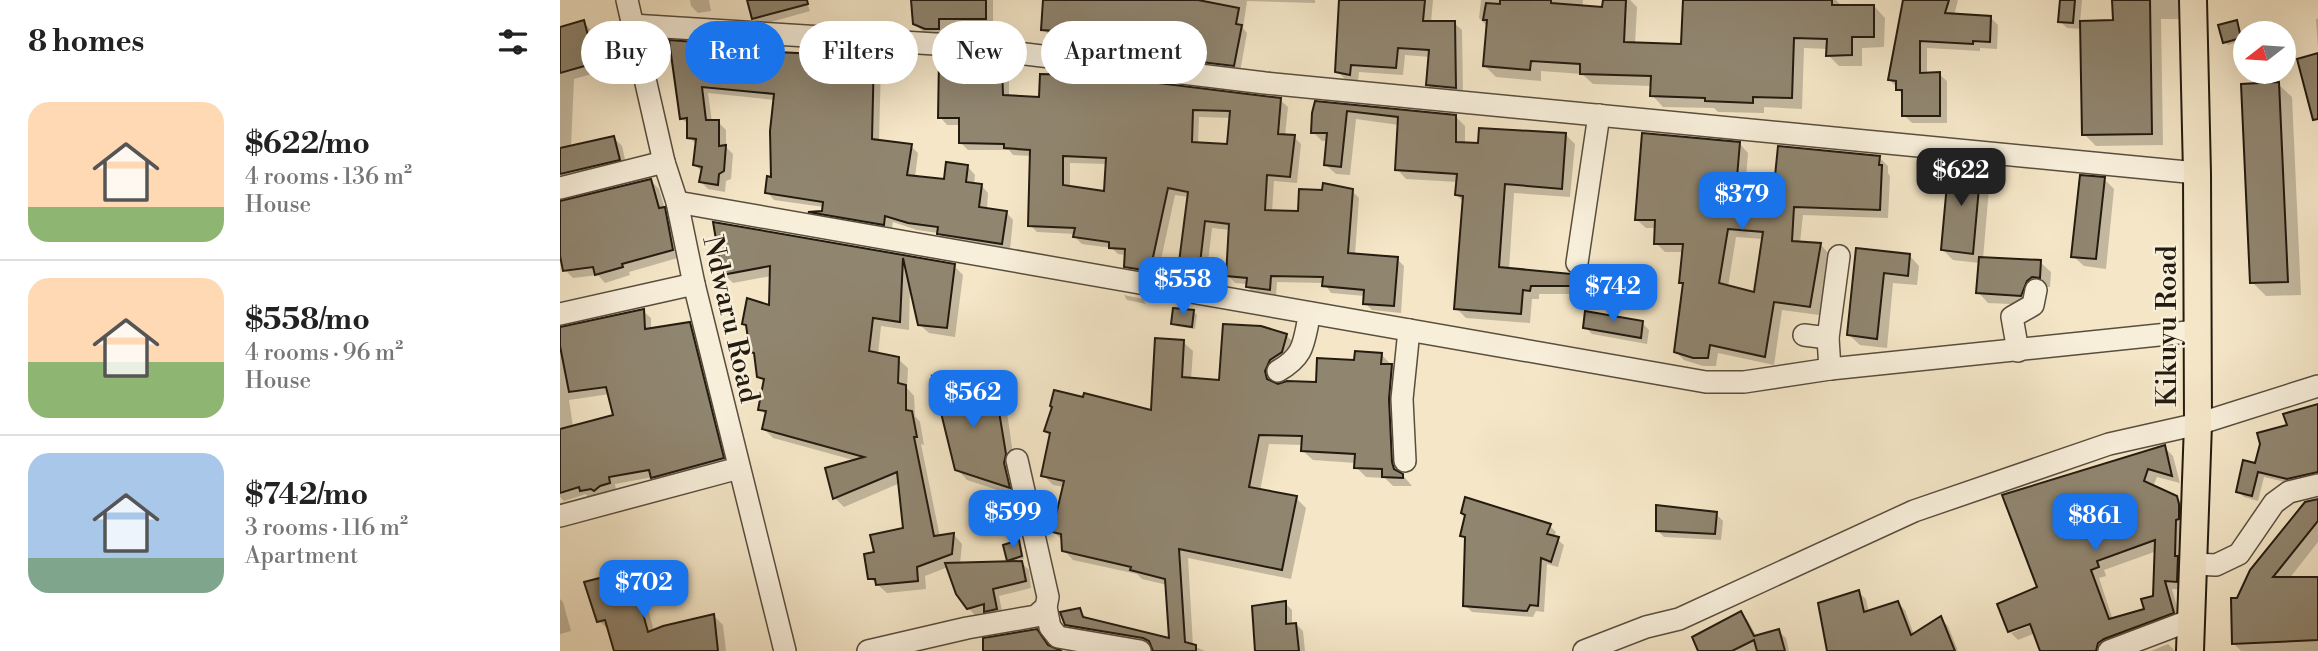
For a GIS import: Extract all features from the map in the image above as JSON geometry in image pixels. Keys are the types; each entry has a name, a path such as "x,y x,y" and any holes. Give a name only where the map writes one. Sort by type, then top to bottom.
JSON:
{"main road":[{"name":"Kikuyu Road","path":"2190,651 2198,424 2193,0"}],"street":[{"name":"Ndwaru Road","path":"627,0 631,21"},
{"path":"671,27 951,45 1265,83 2197,173"},
{"name":"Ndwaru Road","path":"646,84 786,651"},
{"path":"1577,263 1599,115"},
{"path":"560,188 664,162"},
{"path":"677,202 1706,382 1744,382 1830,369 2197,331"},
{"path":"1830,369 1828,338 1839,256"},
{"path":"560,314 694,284"},
{"path":"2018,351 2012,317 2034,305 2036,290"},
{"path":"1278,371 1294,361 1301,351 1310,313"},
{"path":"1405,461 1402,398 1409,330"},
{"path":"1804,335 1828,338"},
{"path":"1584,651 1646,627 1679,619 1914,511 2109,444 2198,424 2318,386"},
{"path":"1017,460 1048,597 1046,607 1050,627 1058,637 1140,651"},
{"path":"560,516 739,468"},
{"path":"2193,564 2216,565 2239,554 2274,503 2289,492 2318,485"},
{"path":"868,651 967,628 1036,616 1046,607"},
{"path":"2109,651 2191,620"}],"building":[{"path":"747,0 807,0 808,4 752,19"},
{"path":"911,0 986,0 986,19 939,19 932,21 932,29 925,29 918,26 918,21 913,21"},
{"path":"1043,0 1198,0 1239,8 1236,24 1242,25 1234,66 1207,63 1207,21 1042,21"},
{"path":"1339,0 1425,0 1423,21 1455,21 1456,88 1426,85 1429,50 1398,48 1396,68 1351,65 1350,75 1335,72"},
{"path":"1500,0 1551,0 1551,3 1602,7 1603,0 1626,0 1624,42 1681,44 1683,0 1832,0 1832,5 1874,5 1874,37 1852,37 1852,55 1826,56 1827,39 1794,38 1792,98 1753,97 1753,103 1650,96 1651,76 1580,74 1580,64 1531,61 1530,70 1483,66 1487,20 1483,20 1486,3 1500,4"},
{"path":"1903,0 1949,0 1945,13 1991,16 1990,42 1973,41 1973,44 1920,41 1920,73 1940,72 1940,116 1902,116 1902,90 1896,90 1896,81 1888,80"},
{"path":"2060,0 2075,0 2073,23 2058,22"},
{"path":"2112,0 2150,0 2152,134 2082,135 2080,21 2113,20"},
{"path":"584,20 581,21 581,67 560,73 560,27"},
{"path":"2233,21 2233,40 2223,43 2218,25"},
{"path":"671,40 685,41 685,84 785,84 785,52 799,53 799,84 873,84 872,139 912,144 907,175 944,179 946,162 968,165 966,182 982,184 979,207 1007,211 1002,244 937,234 938,227 908,223 885,216 884,225 808,212 822,211 823,202 765,193 767,176 771,177 770,131 774,94 702,87 706,120 719,120 719,146 726,145 724,171 719,174 718,185 699,182 702,167 693,165 696,139 687,138 687,118 680,119"},
{"path":"2318,53 2318,119 2313,120 2297,59"},
{"path":"1041,74 1041,84 1167,84 1281,98 1278,134 1295,135 1290,177 1267,175 1265,210 1298,211 1299,189 1322,190 1323,183 1353,189 1348,253 1398,257 1394,306 1363,304 1364,290 1322,286 1323,277 1271,276 1270,290 1246,287 1247,278 1226,276 1229,224 1205,221 1199,272 1178,270 1188,192 1168,188 1150,271 1124,267 1125,249 1109,248 1109,242 1073,237 1075,228 1028,226 1030,150 1004,148 1004,144 959,143 959,118 938,118 939,84 1003,84 1003,95 1039,97","holes":["1193,110 1230,111 1227,144 1192,142","1063,156 1106,158 1104,191 1063,185"]},
{"path":"2241,84 2279,84 2288,282 2250,283"},
{"path":"1315,101 1456,115 1456,142 1478,143 1479,128 1566,133 1562,189 1505,184 1499,267 1571,274 1575,276 1574,286 1531,286 1530,291 1523,290 1521,314 1454,309 1463,196 1455,195 1457,174 1395,170 1398,117 1347,111 1341,167 1324,165 1327,133 1311,133"},
{"path":"1642,133 1740,142 1735,201 1772,206 1778,146 1880,156 1880,210 1794,207 1792,241 1821,243 1810,307 1774,302 1765,357 1710,345 1708,358 1693,358 1674,352 1683,283 1679,283 1683,244 1654,244 1655,220 1635,220","holes":["1728,229 1763,232 1754,292 1719,283"]},
{"path":"614,136 620,160 560,174 560,148"},
{"path":"1949,162 1981,165 1973,254 1941,250"},
{"path":"2080,175 2105,177 2096,259 2071,257"},
{"path":"651,179 659,208 665,207 673,250 622,264 623,267 595,275 593,267 563,271 560,256 560,201"},
{"path":"713,222 955,264 947,328 918,325 903,258 900,322 873,318 869,351 899,357 898,383 906,385 906,410 912,411 917,437 914,437 934,536 954,533 952,554 917,567 918,581 876,585 875,579 868,579 864,554 874,552 870,535 903,528 897,472 833,499 825,468 864,457 762,429 766,411 758,410 764,379 757,377 754,353 750,352 746,325 742,324 747,298 769,305 770,266 722,275"},
{"path":"1856,248 1910,254 1908,276 1884,273 1877,339 1847,335"},
{"path":"1979,257 2041,260 2040,278 2032,277 2027,281 2021,296 1976,293"},
{"path":"1173,308 1194,310 1192,327 1171,324"},
{"path":"644,309 645,329 690,322 724,458 651,478 649,470 609,477 610,483 594,491 580,491 579,487 560,493 560,429 613,415 606,387 569,392 560,346 560,327"},
{"path":"1585,311 1643,321 1641,338 1583,328"},
{"path":"1223,324 1261,326 1287,334 1282,352 1270,360 1265,371 1267,379 1278,384 1287,381 1316,382 1317,358 1354,360 1355,351 1382,353 1381,364 1392,364 1389,399 1392,462 1394,469 1403,474 1403,478 1382,477 1382,469 1354,468 1355,454 1301,451 1302,436 1259,435 1249,487 1297,496 1282,570 1179,549 1185,642 1196,645 1196,651 1153,651 1149,641 1143,638 1065,625 1060,612 1080,608 1083,617 1169,638 1165,579 1130,570 1131,567 1062,551 1061,534 1052,532 1064,481 1041,476 1050,433 1044,431 1054,390 1083,397 1084,393 1151,410 1155,338 1184,340 1182,377 1219,380"},
{"path":"932,376 996,393 1006,454 1004,463 1010,488 955,470"},
{"path":"2318,404 2318,472 2287,479 2258,472 2252,496 2236,492 2243,460 2255,463 2260,444 2257,433 2287,425 2283,414"},
{"path":"2165,445 2172,476 2148,469 2144,481 2177,496 2179,504 2175,556 2178,556 2177,582 2165,581 2174,613 2104,639 2098,643 2096,651 2040,651 2030,624 2008,632 1997,604 2037,587 2002,495","holes":["2155,540 2153,596 2141,599 2144,609 2109,619 2091,570 2099,567 2097,561"]},
{"path":"1465,497 1551,524 1547,534 1559,537 1551,562 1541,558 1538,606 1530,605 1527,611 1463,606 1465,537 1460,536 1465,515 1461,513"},
{"path":"2318,499 2318,521 2273,577 2318,577 2318,640 2232,644 2231,598 2237,598 2250,570 2305,502"},
{"path":"1656,505 1717,512 1715,534 1656,531"},
{"path":"1019,540 1022,556 1007,561 1003,545"},
{"path":"1022,561 1026,581 993,589 997,609 984,612 984,604 967,609 956,594 945,563"},
{"path":"631,570 648,632 714,614 718,651 614,651 605,620 597,622 584,582"},
{"path":"1859,590 1864,612 1898,601 1911,635 1941,616 1955,651 1827,651 1818,603"},
{"path":"1286,601 1286,624 1296,623 1299,651 1255,651 1252,606"},
{"path":"1741,611 1754,636 1779,629 1785,651 1757,651 1754,640 1732,651 1698,651 1692,637"},
{"path":"1037,629 1048,645 1062,651 983,651 983,638"}]}
